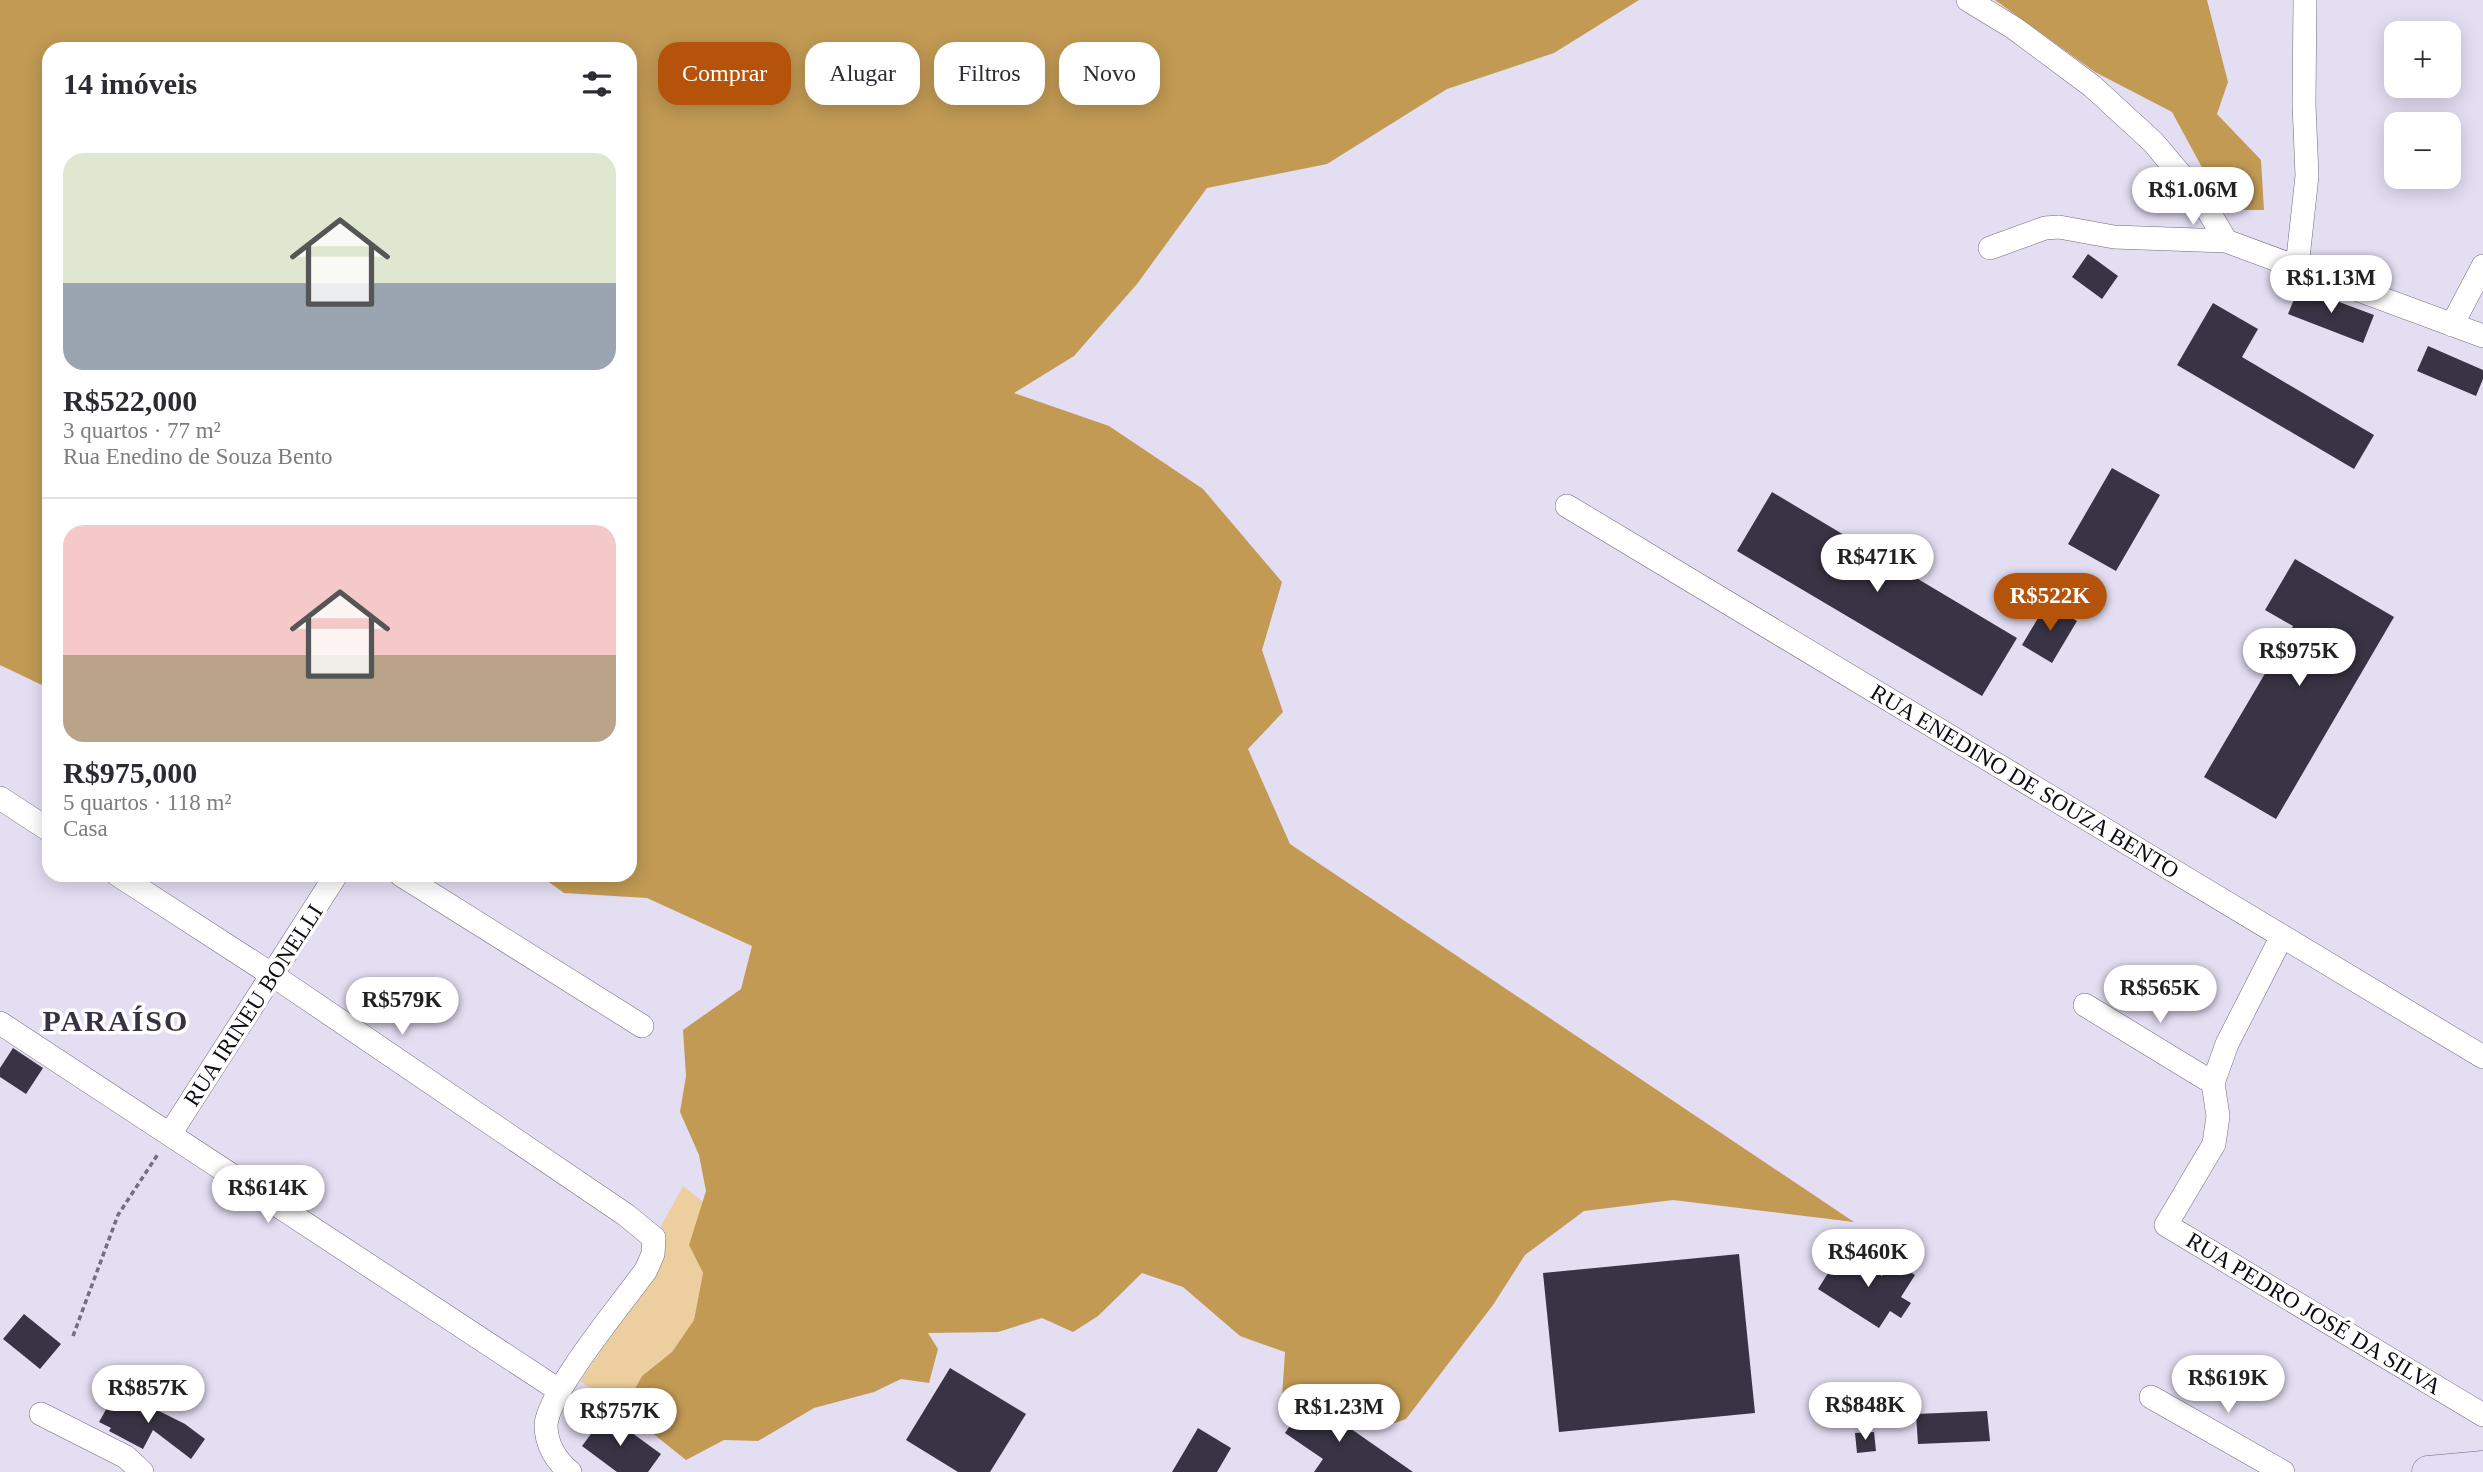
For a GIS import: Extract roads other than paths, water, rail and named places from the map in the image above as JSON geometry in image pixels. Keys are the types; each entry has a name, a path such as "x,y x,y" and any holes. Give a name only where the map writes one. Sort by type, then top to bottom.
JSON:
{"main road":[{"path":"2428,1472 2483,1467"}],"street":[{"path":"1968,0 2014,27 2092,86 2153,142 2202,200 2227,241"},
{"path":"2297,267 2307,176 2304,104 2305,0"},
{"path":"1990,248 2045,228 2059,227 2114,237 2227,241 2483,336"},
{"path":"2452,325 2483,266"},
{"name":"RUA ENEDINO DE SOUZA BENTO","path":"1567,506 2483,1057"},
{"path":"0,798 42,825"},
{"path":"129,882 274,976 626,1215 654,1238 653,1254 646,1270 560,1391 546,1423 547,1438 553,1453 570,1472"},
{"name":"RUA IRINEU BONELLI","path":"170,1134 274,976 332,882"},
{"path":"412,882 642,1026"},
{"name":"RUA PEDRO JOSÉ DA SILVA","path":"2282,936 2227,1044 2213,1083 2218,1116 2214,1144 2166,1225 2483,1415"},
{"path":"2085,1005 2213,1083"},
{"path":"0,1023 560,1391"},
{"path":"2151,1396 2283,1472"},
{"path":"41,1414 126,1457 142,1472"}],"district":[{"name":"PARAÍSO","path":"116,1021"}]}
